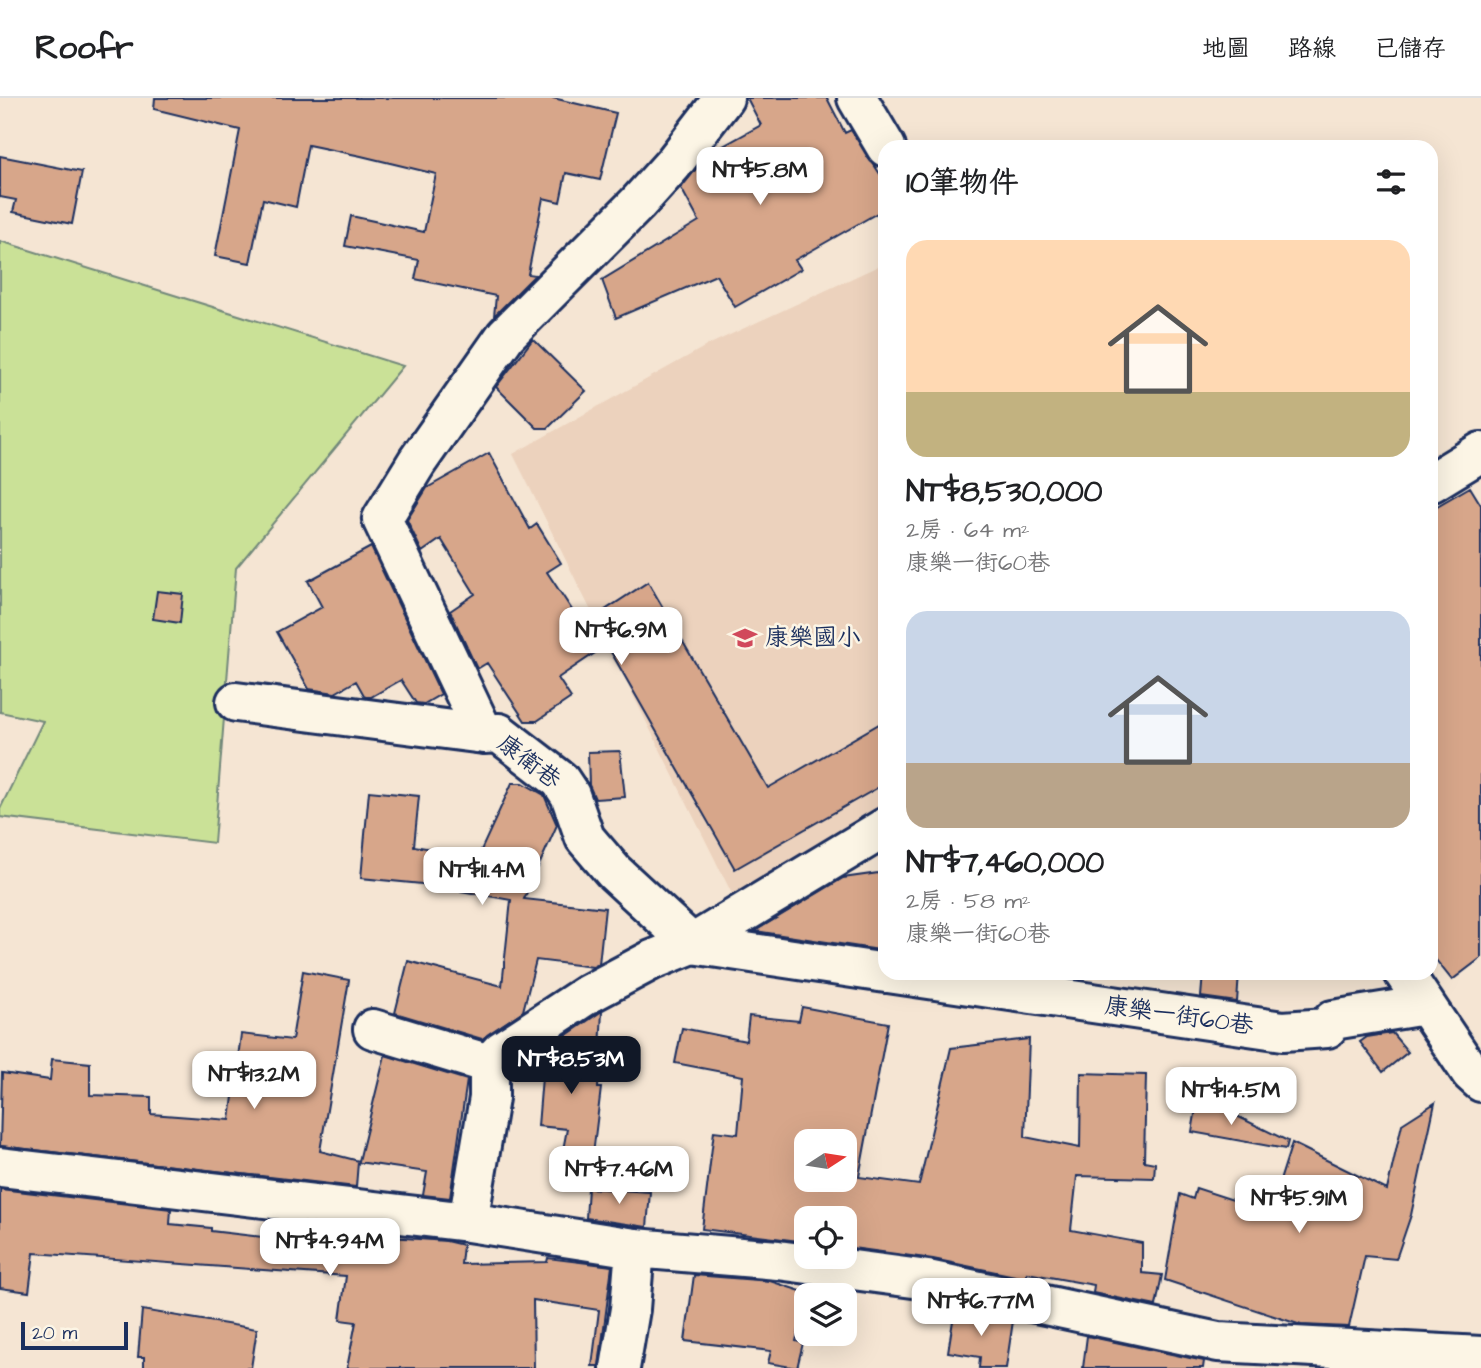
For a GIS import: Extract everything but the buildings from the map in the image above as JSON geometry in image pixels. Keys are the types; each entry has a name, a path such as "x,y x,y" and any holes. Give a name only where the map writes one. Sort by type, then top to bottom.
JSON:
{"street":[{"name":"康衛巷","path":"692,944 614,872 584,838 570,795 560,780 499,733 484,734 382,519 417,462 506,335 646,194 724,98"},
{"path":"857,98 882,140"},
{"path":"1438,478 1481,452"},
{"path":"236,702 419,728 484,734"},
{"path":"468,1222 489,1098 489,1063 501,1052 588,994 652,960 692,944 878,832"},
{"name":"康樂一街60巷","path":"692,944 878,972"},
{"name":"康樂一街60巷","path":"935,980 1283,1031 1327,1028 1333,1020 1425,1004"},
{"path":"1409,980 1478,1074"},
{"path":"373,1029 489,1063"},
{"path":"0,1167 468,1222 635,1248 778,1260 928,1280 1217,1342 1481,1356"},
{"path":"620,1368 630,1309 635,1248"}],"shaded area":[{"name":"康樂國小","path":"878,266 878,826 739,908 513,454 708,345"}],"green space":[{"path":"0,241 403,366 236,568 214,843 0,817 0,809 43,721 0,712"}],"place":[{"name":"康樂國小","path":"745,638"}]}
